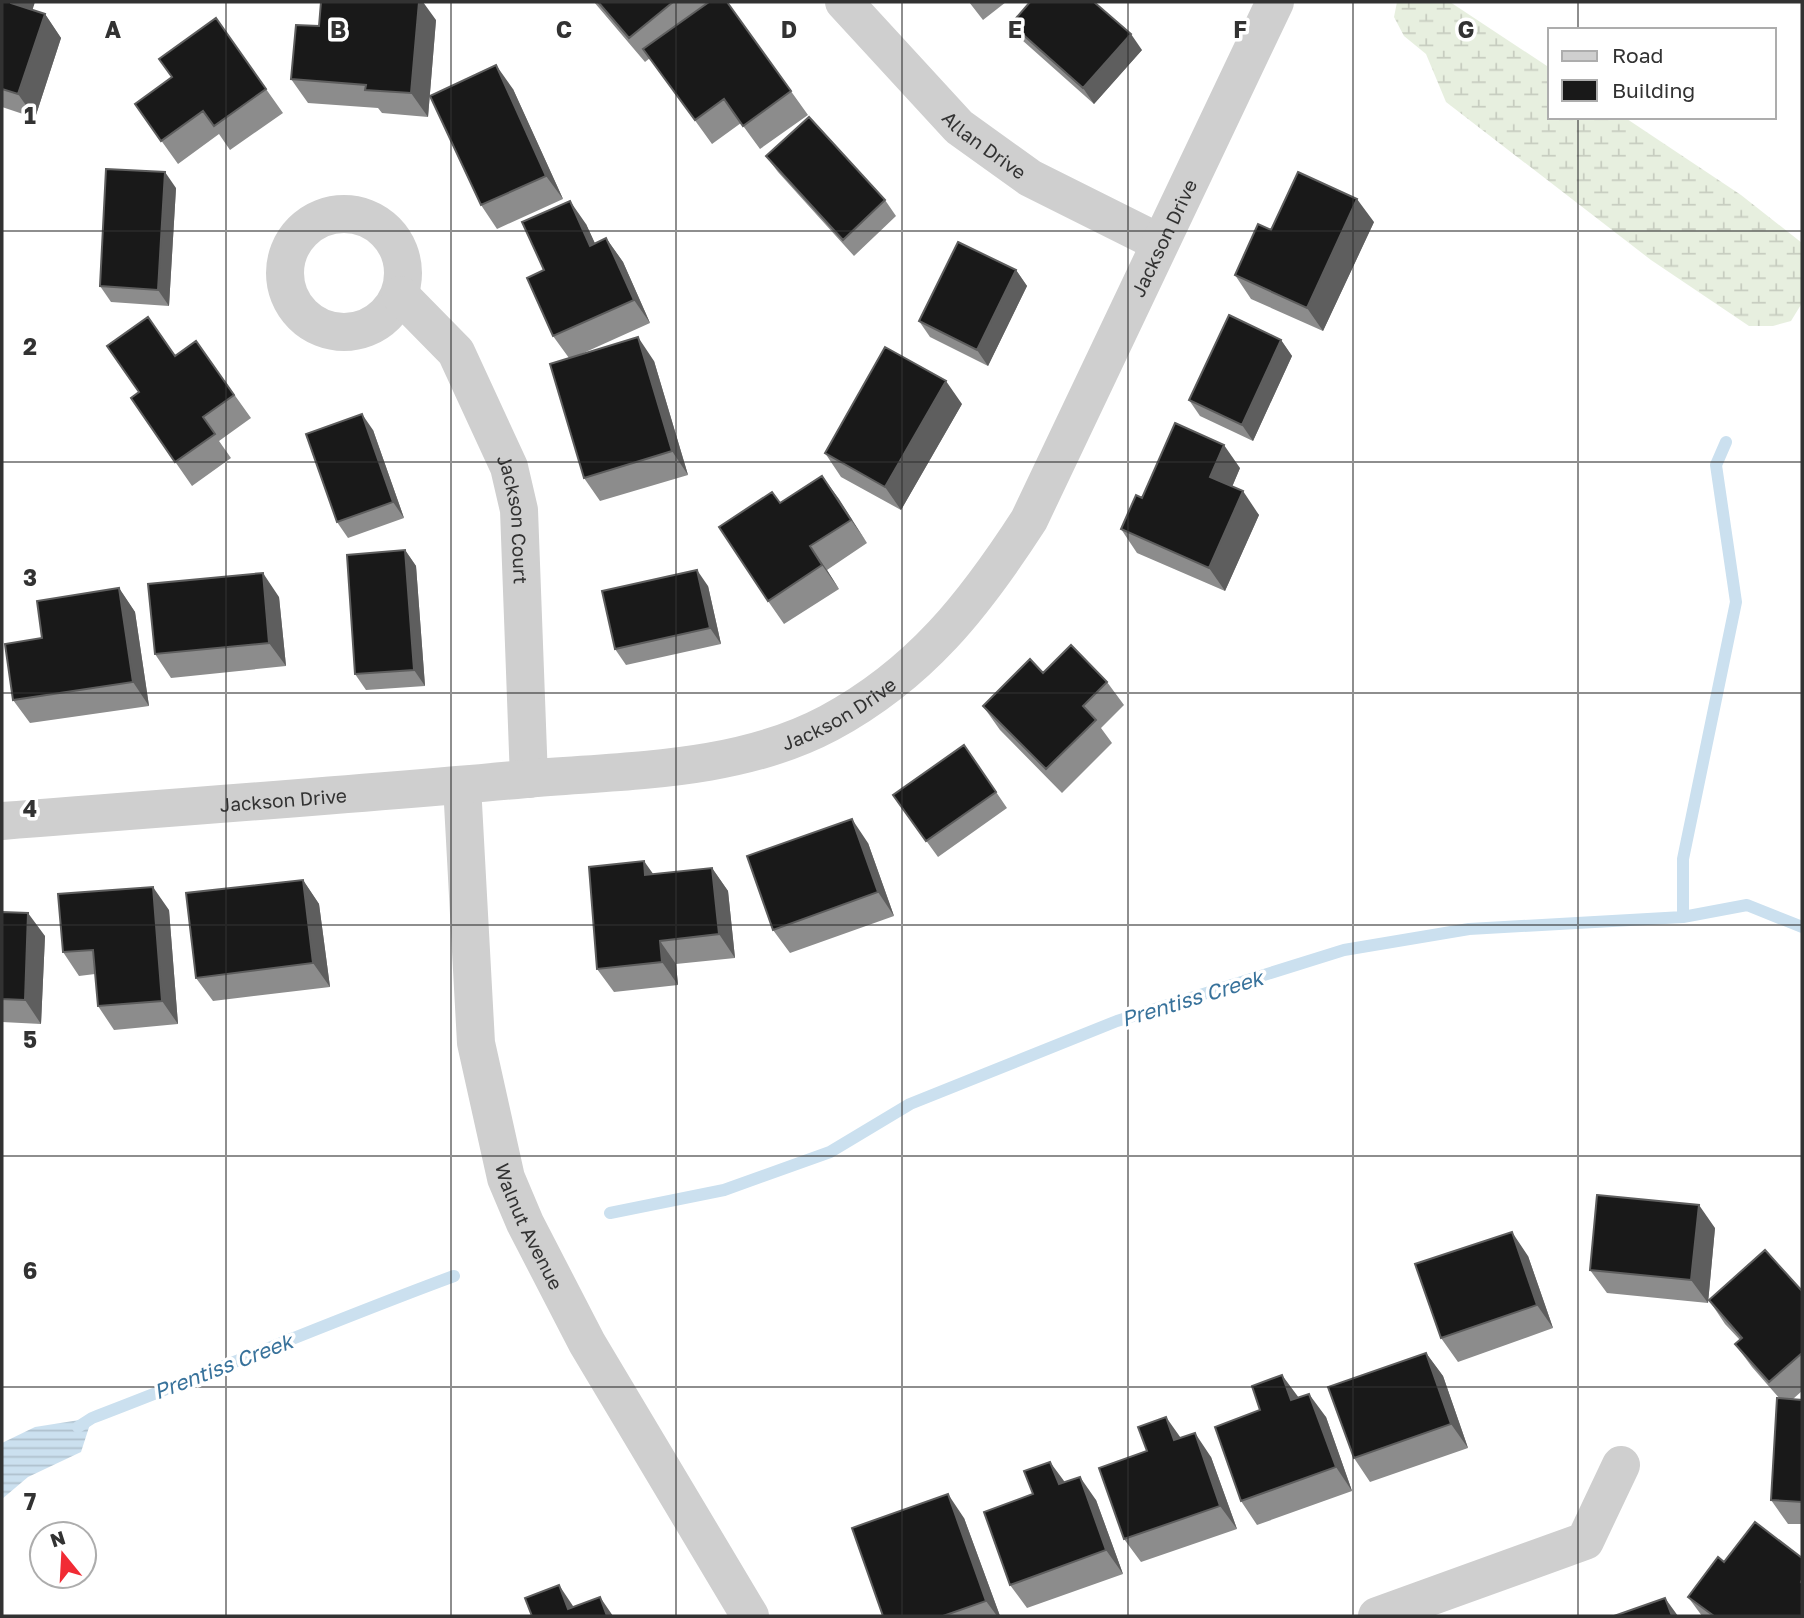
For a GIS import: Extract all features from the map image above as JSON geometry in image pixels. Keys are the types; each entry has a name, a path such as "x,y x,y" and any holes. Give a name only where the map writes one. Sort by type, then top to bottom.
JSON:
{"street":[{"name":"Allan Drive","path":"844,2 959,127 1030,178 1160,243"},
{"name":"Jackson Drive","path":"2,821 644,770 764,749 828,723 880,692 939,641 985,588 1029,520 1275,2"},
{"name":"Jackson Court","path":"400,295 456,352 509,467 520,510 529,779"},
{"name":"Walnut Avenue","path":"462,785 476,1043 506,1178 525,1223 587,1343 750,1616"},
{"path":"1377,1616 1585,1541 1621,1465"}],"green space":[{"path":"1397,2 1450,2 1548,67 1548,119 1627,119 1741,195 1802,243 1802,303 1791,321 1773,326 1749,326 1651,260 1446,102 1426,54 1404,36 1394,17"}],"water":[{"path":"92,1418 81,1452 28,1477 2,1499 2,1443 35,1427"}],"building":[{"path":"2,2 11,2 45,14 18,94 2,89"},
{"path":"321,2 419,2 411,93 365,90 366,85 291,79 296,25 319,26"},
{"path":"598,2 673,2 629,38"},
{"path":"709,2 727,2 791,91 743,126 724,99 695,120 643,49"},
{"path":"1030,2 1094,2 1131,34 1083,88 1011,24"},
{"path":"216,18 266,89 214,126 203,111 161,141 135,104 172,77 159,59"},
{"path":"496,65 546,176 481,205 430,96"},
{"path":"809,117 885,200 843,240 766,156"},
{"path":"106,169 165,172 158,290 100,286"},
{"path":"1298,172 1357,199 1307,308 1235,275 1258,224 1271,230"},
{"path":"570,201 590,246 606,238 634,300 553,336 527,278 544,270 522,222"},
{"path":"958,242 1016,270 977,350 919,321"},
{"path":"1229,315 1281,340 1242,425 1189,400"},
{"path":"148,317 175,356 196,341 234,395 203,417 215,434 175,462 131,398 139,392 107,346"},
{"path":"638,337 672,451 584,478 550,364"},
{"path":"885,347 946,381 885,487 825,453"},
{"path":"362,414 393,502 337,522 306,434"},
{"path":"1175,423 1224,445 1210,477 1243,491 1209,568 1121,529 1136,495 1142,498"},
{"path":"822,476 851,520 810,546 822,565 768,601 719,527 772,492 780,503"},
{"path":"405,550 414,670 355,674 347,555"},
{"path":"697,570 710,628 615,649 602,591"},
{"path":"263,573 269,643 155,654 148,584"},
{"path":"119,588 133,682 13,700 5,644 42,638 37,601"},
{"path":"1071,645 1107,682 1083,706 1096,720 1046,769 983,706 1030,659 1043,673"},
{"path":"964,745 996,792 926,841 893,795"},
{"path":"852,819 878,892 773,930 747,856"},
{"path":"644,861 645,875 712,868 719,934 660,941 662,962 597,969 589,867"},
{"path":"303,880 313,963 196,978 186,893"},
{"path":"153,887 162,1001 98,1006 93,950 63,952 58,894"},
{"path":"2,912 28,913 25,1000 2,999"},
{"path":"1597,1195 1699,1205 1691,1280 1590,1270"},
{"path":"1512,1232 1537,1305 1441,1338 1415,1264"},
{"path":"1765,1250 1802,1291 1802,1353 1769,1382 1735,1344 1742,1338 1709,1300"},
{"path":"1426,1353 1451,1424 1354,1458 1328,1387"},
{"path":"1282,1375 1291,1400 1309,1394 1336,1467 1241,1501 1215,1427 1260,1410 1252,1386"},
{"path":"1777,1398 1802,1400 1802,1502 1771,1500"},
{"path":"1166,1417 1174,1440 1195,1433 1220,1506 1124,1539 1099,1468 1147,1451 1138,1427"},
{"path":"1050,1462 1059,1484 1080,1477 1106,1550 1010,1585 984,1512 1033,1494 1024,1471"},
{"path":"948,1494 986,1601 943,1616 883,1616 852,1528"},
{"path":"1755,1522 1802,1558 1802,1616 1714,1616 1688,1597 1718,1557 1724,1562"},
{"path":"559,1585 568,1609 600,1597 607,1616 532,1616 525,1598"},
{"path":"1665,1598 1672,1616 1614,1616"}],"waterway":[{"path":"1683,917 1683,859 1736,602 1716,465 1726,442"},
{"name":"Prentiss Creek","path":"610,1213 724,1190 830,1152 910,1104 1117,1021 1344,950 1469,929 1683,917 1747,905 1802,927"},
{"name":"Prentiss Creek","path":"78,1427 92,1418 454,1276"}]}
